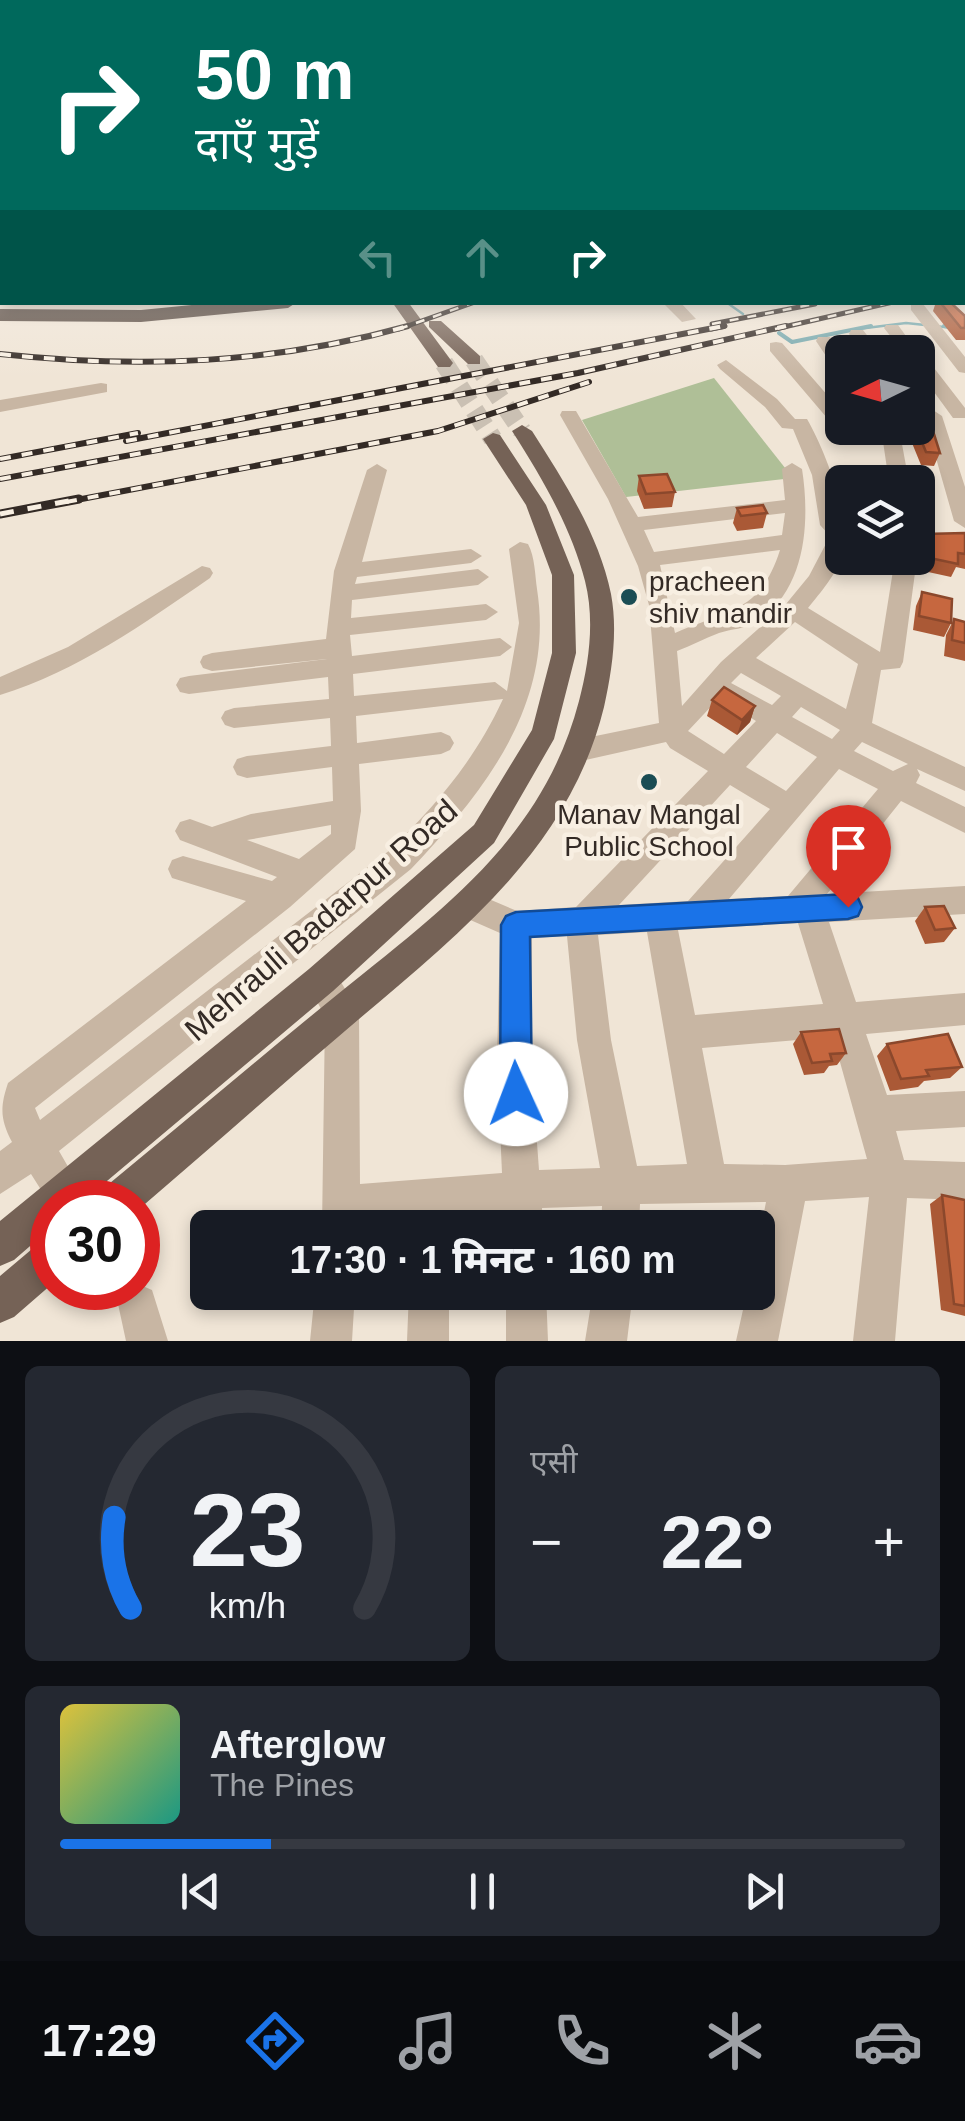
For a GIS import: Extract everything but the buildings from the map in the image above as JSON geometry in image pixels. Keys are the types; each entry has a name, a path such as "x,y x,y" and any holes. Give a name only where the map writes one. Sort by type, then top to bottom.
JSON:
{"highway":[{"path":"0,311 86,305"},
{"path":"0,311 141,316 256,305"}],"main road":[{"path":"418,312 453,364 413,333 418,312"},
{"name":"Mehrauli Badarpur Road","path":"77,1180 321,980 484,834 545,732 564,654 563,575 502,436 579,533 597,583 603,631 588,732 581,750"},
{"path":"144,1180 470,905 548,816 581,750"},
{"name":"Mehrauli Badarpur Road","path":"0,1246 30,1220"},
{"path":"0,1303 30,1277"}],"street":[{"path":"673,305 688,319"},
{"path":"926,319 965,368"},
{"path":"892,328 898,335"},
{"path":"776,347 825,403"},
{"path":"726,365 786,424 822,475 825,492"},
{"path":"935,380 963,414"},
{"path":"0,406 102,388"},
{"path":"935,415 963,414"},
{"path":"570,415 630,525 659,599 671,729 679,741 788,806"},
{"path":"786,424 825,422"},
{"path":"932,445 960,530"},
{"path":"666,646 691,639 716,625 743,619 762,606 774,589 793,536 798,505 792,469"},
{"path":"57,1180 14,1112 21,1096 306,875 345,840 344,707 339,646 343,583 377,470"},
{"path":"630,525 798,505"},
{"path":"646,560 793,536 825,537"},
{"path":"0,1175 375,883 406,856 471,786 510,716 528,657 530,582 520,549"},
{"path":"474,567 408,586 343,583 474,567"},
{"path":"581,750 671,729 738,660 794,610 825,567"},
{"path":"0,686 17,682 68,656 202,573"},
{"path":"794,610 871,660 891,662 904,575"},
{"path":"408,586 420,656"},
{"path":"189,685 339,646 415,620 486,612"},
{"path":"212,662 339,646 420,656 500,647"},
{"path":"738,660 858,728 965,780"},
{"path":"696,914 858,728 871,660"},
{"path":"716,685 835,754 965,821"},
{"path":"234,718 495,692"},
{"path":"621,1210 622,1187 594,1040 582,924 798,694"},
{"path":"247,767 441,743"},
{"path":"802,910 921,759"},
{"path":"306,875 200,835 347,811"},
{"path":"183,869 278,897"},
{"path":"470,905 516,925 965,900"},
{"path":"802,910 875,1114 890,1179 874,1341"},
{"path":"660,916 709,1182"},
{"path":"516,925 514,1062 524,1209"},
{"path":"321,980 342,1012 342,1210"},
{"path":"684,1034 965,1009"},
{"path":"875,1114 965,1109"},
{"path":"495,1210 524,1209 622,1187 709,1182 965,1181"},
{"path":"757,1341 786,1200 785,1184"},
{"path":"331,1341 334,1310"},
{"path":"428,1341 429,1310"},
{"path":"526,1310 527,1341"},
{"path":"606,1341 610,1310"}],"green space":[{"path":"714,378 793,478 626,497 582,420"}],"waterway":[{"path":"730,305 743,314"},
{"path":"858,329 906,323 963,329"},
{"path":"779,333 792,342 871,326"},
{"path":"944,326 965,329"}],"tunnel":[{"path":"474,360 522,431"},
{"path":"444,363 493,439"}],"railway":[{"path":"406,327 467,305"},
{"path":"712,324 810,305"},
{"path":"775,329 880,305"},
{"path":"126,441 724,326"},
{"path":"711,329 725,326"},
{"path":"0,479 578,373 786,326"},
{"path":"0,354 103,361 206,360 307,349 406,327"},
{"path":"399,329 406,327"},
{"path":"66,502 438,431 589,382"},
{"path":"0,459 138,433"},
{"path":"0,514 79,499"}],"place":[{"name":"pracheen shiv mandir","path":"629,597"},
{"name":"Manav Mangal Public School","path":"649,782"}],"route":[{"path":"516,1094 516,925 848,907"}]}
